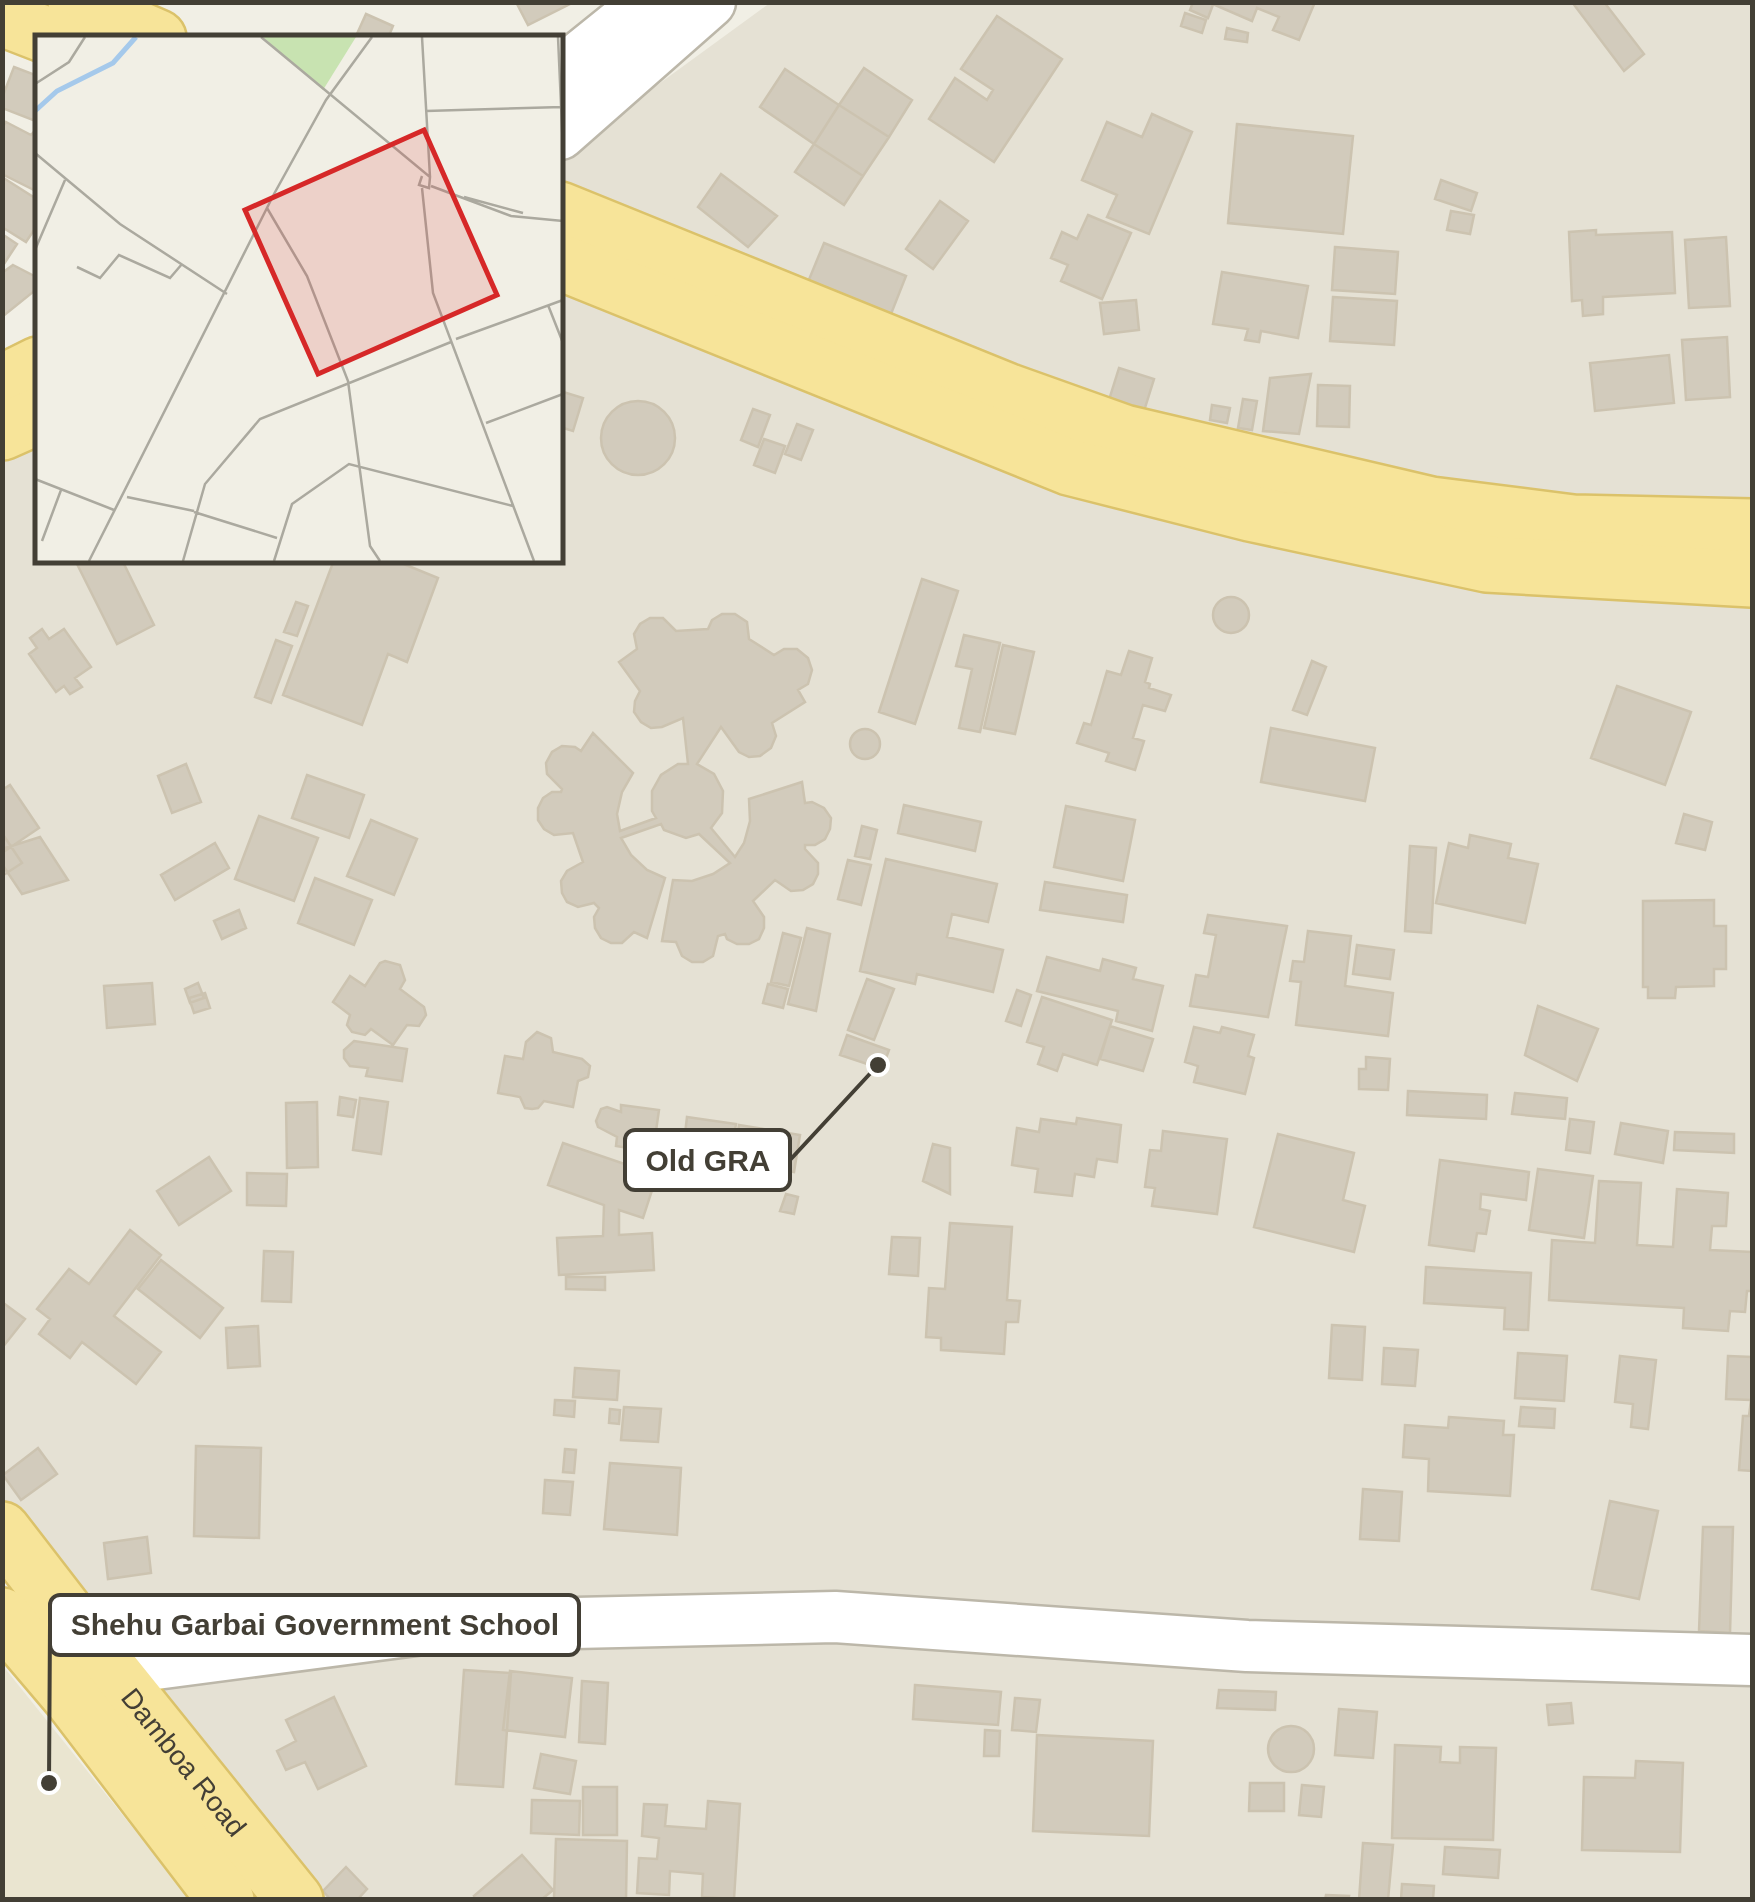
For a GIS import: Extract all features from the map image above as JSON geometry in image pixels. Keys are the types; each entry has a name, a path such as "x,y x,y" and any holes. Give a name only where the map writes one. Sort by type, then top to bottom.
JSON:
{"main road":[{"path":"76,2 151,35"},
{"path":"2,18 46,35"},
{"path":"562,211 1009,392 1124,433 1431,505 1573,523 1752,527"},
{"path":"562,263 1069,467 1250,513 1487,564 1752,579"},
{"path":"2,382 35,366"},
{"path":"2,432 35,417"},
{"name":"Damboa Road","path":"2,1530 90,1683 226,1900"},
{"name":"Damboa Road","path":"2,1616 90,1683 295,1900"}],"street":[{"path":"562,71 648,2"},
{"path":"562,132 710,2"},
{"path":"90,1683 446,1626 835,1616 1246,1646 1752,1660"}],"shaded area":[{"path":"770,3 1752,3 1752,1899 262,1899 3,1570 2,407 35,392 35,562 562,562 562,155"},
{"path":"3,1666 190,1899 3,1899"}],"building":[{"path":"516,2 572,2 572,3 528,25"},
{"path":"1193,2 1214,2 1208,18 1190,10"},
{"path":"1315,2 1299,40 1273,30 1279,17 1257,8 1252,21 1215,5"},
{"path":"1572,2 1604,2 1644,54 1624,71"},
{"path":"1185,13 1206,20 1202,33 1181,26"},
{"path":"366,14 393,26 389,35 356,35"},
{"path":"997,16 1062,59 994,162 929,119 955,78 987,100 993,90 961,69"},
{"path":"1227,28 1248,33 1247,42 1225,39"},
{"path":"14,67 35,75 35,121 2,108"},
{"path":"864,68 912,100 889,137 839,105"},
{"path":"785,69 839,105 814,144 760,107"},
{"path":"839,105 889,137 863,176 814,144"},
{"path":"1152,114 1192,132 1149,234 1107,217 1117,195 1082,180 1107,122 1142,137"},
{"path":"6,122 31,135 35,130 35,190 2,174 2,128"},
{"path":"1237,124 1353,136 1343,234 1228,223"},
{"path":"814,144 863,176 844,205 795,172"},
{"path":"721,174 777,216 748,247 698,207"},
{"path":"2,177 35,198 35,228 26,242 2,227"},
{"path":"1441,180 1477,193 1471,211 1435,199"},
{"path":"940,201 968,221 933,269 906,249"},
{"path":"1451,211 1474,215 1470,234 1447,230"},
{"path":"1088,215 1131,233 1102,299 1061,281 1068,265 1051,258 1062,232 1077,239"},
{"path":"1596,230 1596,235 1672,232 1675,293 1603,297 1603,314 1583,316 1582,300 1572,301 1569,232"},
{"path":"2,234 17,244 2,267"},
{"path":"1726,237 1730,306 1689,308 1685,240"},
{"path":"824,243 906,276 891,314 808,282"},
{"path":"1335,247 1398,252 1395,294 1332,290"},
{"path":"13,265 35,276 35,290 2,317 2,273"},
{"path":"1222,272 1308,286 1298,338 1261,331 1259,342 1245,340 1248,329 1213,324"},
{"path":"1333,297 1397,301 1394,345 1330,341"},
{"path":"1136,300 1139,330 1104,334 1100,303"},
{"path":"1727,337 1730,397 1686,400 1682,340"},
{"path":"1669,355 1674,403 1595,411 1590,363"},
{"path":"1119,368 1154,379 1144,411 1109,400"},
{"path":"1311,374 1299,434 1263,431 1270,378"},
{"path":"1318,385 1350,386 1349,427 1317,426"},
{"path":"562,392 583,398 573,431 562,428"},
{"path":"1243,399 1257,401 1252,430 1238,428"},
{"path":"638,401 664,412 675,438 664,464 638,475 612,464 601,438 612,412"},
{"path":"1212,405 1230,408 1227,423 1210,420"},
{"path":"753,409 770,415 758,447 741,440"},
{"path":"797,424 813,430 801,460 785,454"},
{"path":"764,439 785,446 775,473 754,465"},
{"path":"76,562 123,562 154,625 117,644"},
{"path":"333,562 399,562 438,578 407,662 388,654 362,725 283,695"},
{"path":"922,579 958,591 915,724 879,712"},
{"path":"1231,597 1244,602 1249,615 1244,628 1231,633 1218,628 1213,615 1218,602"},
{"path":"296,602 308,606 297,636 284,632"},
{"path":"722,614 735,614 747,622 749,639 774,655 784,649 797,649 808,658 812,670 808,684 798,690 805,702 772,723 776,736 771,748 760,756 749,757 739,752 721,727 697,764 714,774 723,791 722,813 711,828 735,857 750,821 749,799 802,782 805,803 824,808 831,818 825,839 805,845 818,863 813,884 791,891 775,880 753,901 764,917 759,939 737,944 725,934 718,936 713,956 703,962 692,962 682,956 676,942 662,941 673,880 692,881 730,863 699,834 686,838 664,830 661,824 621,838 647,870 665,878 647,938 634,932 622,943 611,943 601,938 595,928 594,917 599,908 594,903 578,907 567,902 562,893 561,881 567,871 583,862 573,833 554,835 544,829 538,820 538,808 543,798 562,789 547,774 546,763 552,752 562,746 581,751 593,733 633,773 622,792 617,814 620,831 656,818 652,791 661,775 678,764 688,764 683,718 662,727 651,728 641,722 634,712 640,691 619,662 637,649 634,634 650,618 663,618 676,631 708,629 712,620"},
{"path":"42,629 49,639 64,629 91,667 75,678 82,687 70,694 64,686 56,692 29,654 37,648 30,638"},
{"path":"964,635 1000,643 980,732 959,728 972,669 956,666"},
{"path":"276,640 292,646 271,703 255,697"},
{"path":"1003,645 1034,652 1015,734 984,728"},
{"path":"1129,651 1152,658 1145,682 1150,684 1149,688 1171,695 1165,711 1143,705 1133,738 1144,741 1135,770 1106,761 1109,753 1077,743 1084,723 1091,725 1107,671 1121,675"},
{"path":"1312,661 1326,667 1307,715 1293,710"},
{"path":"1617,686 1691,712 1665,785 1591,758"},
{"path":"1271,728 1375,748 1365,801 1261,782"},
{"path":"865,729 876,733 880,744 876,755 865,759 854,755 850,744 854,733"},
{"path":"186,764 201,802 172,813 158,776"},
{"path":"307,775 364,795 349,838 292,818"},
{"path":"10,785 39,828 2,853 2,790"},
{"path":"904,805 981,822 975,851 898,833"},
{"path":"1066,806 1135,820 1123,881 1054,867"},
{"path":"1684,814 1712,822 1705,850 1676,843"},
{"path":"259,816 318,838 294,901 235,879"},
{"path":"371,820 417,839 394,895 347,876"},
{"path":"862,826 877,830 870,859 855,856"},
{"path":"2,833 22,863 2,876"},
{"path":"1470,835 1511,844 1508,858 1538,864 1525,923 1436,903 1449,843 1468,848"},
{"path":"40,837 68,880 22,894 2,864 2,849"},
{"path":"215,843 229,868 175,900 161,875"},
{"path":"1410,846 1436,848 1431,933 1405,931"},
{"path":"886,859 997,884 988,922 952,914 947,937 1003,950 993,992 917,974 915,984 860,971"},
{"path":"848,860 871,865 861,905 838,899"},
{"path":"315,878 372,900 354,945 298,923"},
{"path":"1045,882 1127,895 1123,922 1040,910"},
{"path":"1714,900 1714,926 1726,926 1726,969 1714,969 1714,986 1676,987 1675,998 1648,998 1648,987 1643,987 1643,901"},
{"path":"239,910 246,928 222,939 214,921"},
{"path":"1208,915 1287,926 1268,1017 1190,1006 1196,975 1208,977 1216,935 1204,933"},
{"path":"807,928 830,934 816,1011 788,1004"},
{"path":"1308,931 1351,936 1345,986 1393,993 1388,1036 1296,1025 1301,982 1290,981 1293,961 1304,962"},
{"path":"783,933 801,938 789,986 771,982"},
{"path":"1357,945 1394,950 1390,979 1353,974"},
{"path":"1047,957 1100,971 1103,959 1136,968 1133,979 1163,986 1152,1031 1116,1021 1118,1011 1037,991"},
{"path":"385,961 400,965 405,980 400,989 424,1007 426,1015 419,1026 407,1025 393,1045 371,1029 365,1035 352,1032 347,1025 350,1015 333,1002 350,976 365,986"},
{"path":"867,979 894,989 874,1040 848,1030"},
{"path":"152,983 155,1024 107,1028 104,986"},
{"path":"198,983 204,998 190,1003 185,989"},
{"path":"768,984 788,989 783,1008 763,1003"},
{"path":"1017,990 1031,995 1021,1026 1006,1021"},
{"path":"205,993 210,1008 194,1013 189,998"},
{"path":"1042,997 1112,1020 1097,1065 1063,1054 1057,1071 1038,1064 1044,1047 1027,1042"},
{"path":"1538,1006 1598,1029 1577,1081 1525,1055"},
{"path":"1110,1026 1153,1039 1143,1071 1100,1059"},
{"path":"1194,1027 1220,1033 1222,1027 1254,1035 1248,1056 1254,1058 1245,1094 1194,1082 1198,1066 1185,1062"},
{"path":"537,1032 551,1038 553,1052 582,1059 590,1066 588,1077 578,1081 573,1107 544,1101 538,1108 525,1108 520,1097 498,1093 505,1056 523,1059 526,1042"},
{"path":"847,1035 889,1050 882,1069 840,1055"},
{"path":"354,1041 407,1049 402,1081 366,1076 368,1068 350,1066 344,1050"},
{"path":"1366,1057 1390,1059 1388,1090 1359,1089 1359,1069 1366,1069"},
{"path":"1408,1091 1487,1095 1486,1119 1407,1115"},
{"path":"1515,1093 1567,1098 1565,1119 1512,1114"},
{"path":"340,1097 356,1100 353,1117 338,1115"},
{"path":"360,1098 388,1102 381,1154 353,1150"},
{"path":"317,1102 318,1167 287,1168 286,1103"},
{"path":"621,1105 659,1110 653,1152 616,1146 617,1137 598,1127 601,1109 621,1112"},
{"path":"687,1117 736,1124 730,1159 683,1151"},
{"path":"1077,1118 1121,1125 1117,1162 1097,1159 1094,1177 1075,1174 1072,1196 1035,1192 1038,1169 1012,1165 1017,1128 1039,1132 1041,1119 1076,1124"},
{"path":"1570,1119 1594,1122 1590,1153 1566,1150"},
{"path":"1621,1123 1668,1131 1663,1163 1615,1154"},
{"path":"739,1125 800,1135 794,1172 733,1162"},
{"path":"1163,1131 1227,1139 1217,1214 1152,1206 1155,1188 1145,1187 1150,1150 1161,1151"},
{"path":"1675,1132 1734,1134 1734,1153 1674,1150"},
{"path":"1278,1134 1354,1153 1343,1200 1365,1206 1354,1252 1254,1227"},
{"path":"563,1143 657,1175 643,1218 619,1210 619,1235 652,1233 654,1270 559,1275 557,1238 603,1236 604,1205 548,1185"},
{"path":"933,1144 950,1148 950,1194 923,1181"},
{"path":"209,1157 231,1191 179,1225 157,1191"},
{"path":"1440,1160 1529,1172 1526,1200 1481,1194 1480,1209 1490,1211 1486,1234 1477,1233 1474,1251 1429,1245"},
{"path":"1538,1169 1593,1176 1584,1238 1529,1230"},
{"path":"247,1173 287,1174 286,1206 247,1205"},
{"path":"1599,1181 1641,1183 1637,1245 1673,1247 1677,1189 1728,1193 1726,1226 1712,1226 1710,1250 1752,1252 1752,1291 1747,1291 1745,1312 1730,1311 1728,1331 1683,1328 1684,1308 1549,1300 1552,1240 1595,1243"},
{"path":"786,1194 798,1197 794,1214 780,1211"},
{"path":"950,1223 1012,1227 1007,1300 1020,1301 1018,1322 1006,1322 1004,1354 941,1350 941,1338 926,1337 929,1288 945,1289"},
{"path":"130,1230 161,1255 114,1316 161,1352 136,1384 82,1342 70,1358 39,1334 50,1319 37,1309 69,1269 89,1284"},
{"path":"892,1237 920,1238 918,1276 889,1274"},
{"path":"264,1251 293,1252 291,1302 262,1301"},
{"path":"161,1260 223,1308 200,1338 138,1289"},
{"path":"1426,1267 1531,1273 1528,1330 1504,1329 1505,1308 1424,1303"},
{"path":"566,1277 605,1277 605,1290 566,1289"},
{"path":"2,1302 25,1319 2,1348"},
{"path":"1332,1325 1365,1327 1362,1380 1329,1378"},
{"path":"258,1326 260,1366 228,1368 226,1328"},
{"path":"1384,1348 1418,1350 1415,1386 1382,1384"},
{"path":"1518,1353 1567,1356 1564,1401 1515,1398"},
{"path":"1620,1356 1656,1360 1648,1429 1631,1427 1633,1404 1615,1402"},
{"path":"1728,1356 1752,1357 1752,1471 1739,1470 1743,1416 1749,1416 1751,1400 1726,1399"},
{"path":"575,1368 619,1371 617,1400 573,1397"},
{"path":"555,1400 575,1401 574,1417 554,1415"},
{"path":"624,1407 661,1409 658,1442 621,1440"},
{"path":"1521,1407 1555,1409 1554,1428 1519,1426"},
{"path":"610,1409 620,1410 619,1424 609,1423"},
{"path":"1449,1417 1504,1421 1503,1435 1514,1435 1510,1496 1428,1491 1429,1459 1403,1457 1405,1425 1448,1428"},
{"path":"196,1446 261,1448 259,1538 194,1536"},
{"path":"38,1448 57,1474 21,1500 3,1475"},
{"path":"565,1449 576,1450 574,1473 563,1472"},
{"path":"610,1463 681,1468 677,1535 604,1529"},
{"path":"545,1480 573,1482 570,1515 543,1513"},
{"path":"1363,1489 1402,1492 1399,1541 1360,1539"},
{"path":"1610,1501 1658,1511 1639,1599 1592,1589"},
{"path":"1703,1527 1733,1527 1730,1633 1699,1631"},
{"path":"147,1537 151,1573 108,1579 104,1543"},
{"path":"464,1670 511,1673 503,1787 456,1784"},
{"path":"510,1671 572,1678 565,1737 503,1730"},
{"path":"582,1681 608,1683 605,1744 579,1742"},
{"path":"915,1685 1001,1692 998,1725 913,1719"},
{"path":"1219,1690 1276,1692 1275,1710 1217,1708"},
{"path":"334,1697 366,1766 318,1789 305,1762 286,1770 277,1751 296,1741 286,1720"},
{"path":"1015,1698 1040,1700 1036,1732 1012,1730"},
{"path":"1571,1703 1573,1723 1549,1725 1547,1705"},
{"path":"1339,1709 1377,1712 1373,1758 1335,1755"},
{"path":"1291,1726 1307,1733 1314,1749 1307,1765 1291,1772 1275,1765 1268,1749 1275,1733"},
{"path":"985,1730 1000,1731 999,1756 984,1756"},
{"path":"1037,1735 1153,1741 1149,1836 1033,1831"},
{"path":"1395,1745 1441,1747 1440,1762 1460,1763 1460,1747 1496,1748 1493,1840 1392,1838"},
{"path":"541,1754 576,1761 570,1794 534,1788"},
{"path":"1636,1761 1683,1763 1680,1852 1582,1850 1584,1777 1635,1778"},
{"path":"1250,1783 1284,1783 1284,1811 1249,1811"},
{"path":"1302,1785 1324,1787 1321,1817 1299,1815"},
{"path":"583,1787 617,1787 617,1835 583,1835"},
{"path":"532,1800 580,1801 579,1835 531,1833"},
{"path":"708,1801 740,1804 734,1899 702,1897 703,1874 670,1871 669,1895 637,1893 639,1858 657,1859 659,1838 642,1836 644,1804 667,1805 665,1826 706,1829"},
{"path":"556,1839 627,1841 626,1900 554,1898"},
{"path":"1363,1843 1393,1845 1388,1900 1359,1900"},
{"path":"1445,1847 1500,1850 1498,1878 1443,1874"},
{"path":"522,1855 553,1890 541,1900 477,1900 474,1896"},
{"path":"346,1867 367,1889 357,1900 331,1900 323,1891"},
{"path":"1402,1884 1434,1886 1433,1900 1401,1900"},
{"path":"1326,1895 1349,1896 1348,1900 1325,1900"}],"place":[{"name":"Old GRA","path":"878,1065"},
{"name":"Shehu Garbai Government School","path":"49,1783"}]}
